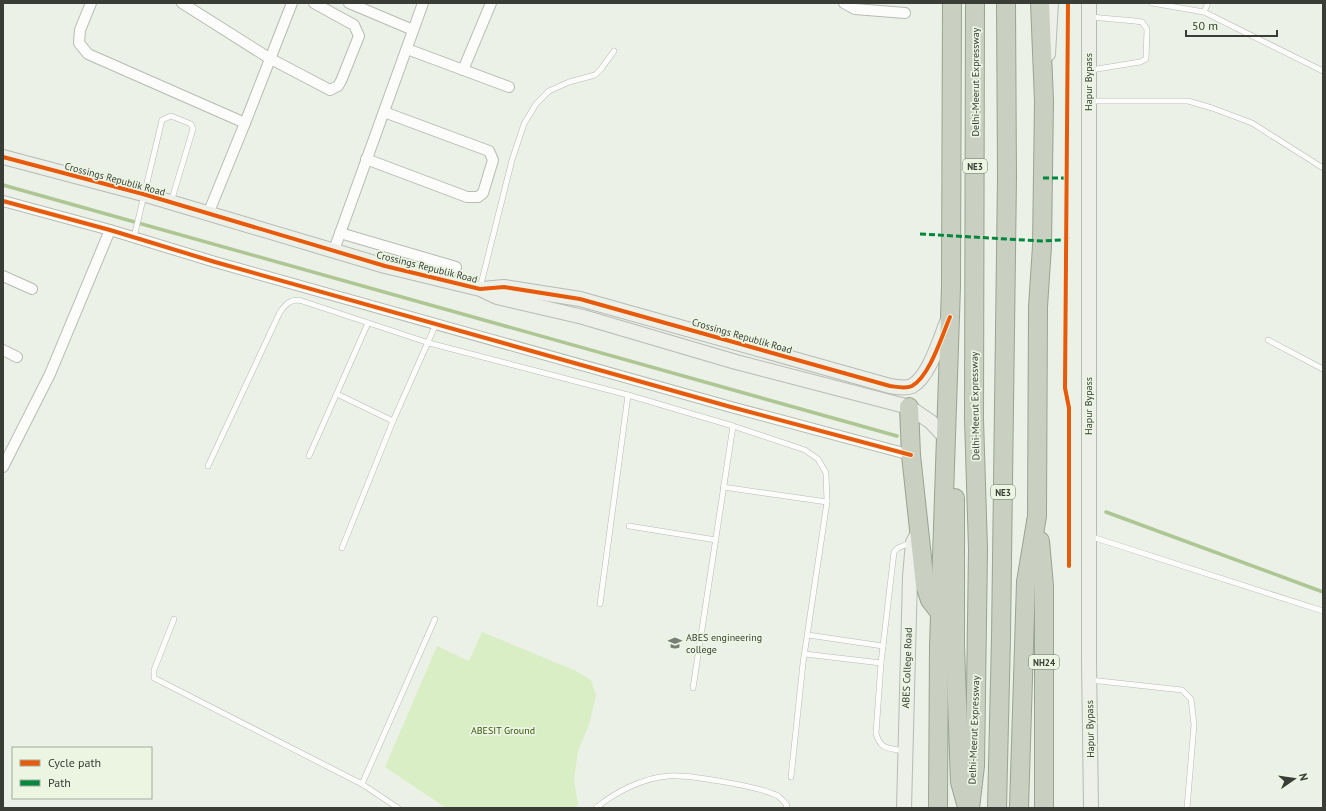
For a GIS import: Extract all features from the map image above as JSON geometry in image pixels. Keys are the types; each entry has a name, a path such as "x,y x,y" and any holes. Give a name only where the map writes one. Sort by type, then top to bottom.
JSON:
{"highway":[{"name":"Delhi-Meerut Expressway","path":"969,808 975,766 978,564 974,329 975,3"},
{"name":"NE3","path":"997,808 1007,177 1006,3"},
{"path":"1019,808 1026,582 1038,516 1038,307 1042,246 1044,101 1040,3"},
{"path":"938,808 940,613 950,317 950,8"},
{"path":"909,407 916,536 925,585 930,600 940,613"},
{"path":"946,438 955,468 955,646 960,782 969,808"},
{"name":"NH24","path":"1038,516 1044,586 1044,808"},
{"path":"1001,627 1008,634 1010,642 1008,808"}],"street":[{"path":"91,3 80,30 80,43 88,54 245,123"},
{"path":"182,3 269,58 323,88 330,90 338,86 358,36 358,31 354,25 314,3"},
{"path":"208,214 292,3"},
{"path":"349,3 413,30"},
{"path":"334,250 423,3"},
{"path":"464,70 491,3"},
{"path":"844,3 855,9 905,13"},
{"path":"1044,101 1050,35 1051,3"},
{"name":"Hapur Bypass","path":"1089,10 1088,536 1091,808"},
{"path":"407,49 509,87"},
{"path":"366,159 467,197 478,197 483,192 493,160 489,151 384,112"},
{"name":"Crossings Republik Road","path":"3,157 143,194 385,266 480,289 497,297 583,317 736,362 909,407 931,422 946,438"},
{"path":"3,201 110,230 216,262 738,409 911,455"},
{"path":"3,466 50,374 110,230"},
{"path":"340,233 456,267"},
{"path":"3,276 32,289"},
{"name":"Crossings Republik Road","path":"480,289 504,287 580,299 900,388 912,386 922,377 932,359 950,317"},
{"path":"3,350 17,357"},
{"name":"ABES College Road","path":"904,808 910,577 916,536"}],"lane":[{"path":"1152,3 1204,12 1323,71"},
{"path":"1204,12 1208,3"},
{"path":"1088,71 1140,62 1146,59 1148,55 1147,29 1142,22 1089,10"},
{"path":"480,289 512,160 524,124 536,104 549,91 570,82 595,76 614,50"},
{"path":"1088,102 1188,101 1252,123 1323,168"},
{"path":"134,237 143,194 162,120 171,116 191,124 193,129 171,202"},
{"path":"208,466 280,312 287,303 293,300 299,300 429,343 628,395 733,426 805,450 818,459 826,473 827,502 805,654 791,777"},
{"path":"309,456 368,323"},
{"path":"342,548 393,421 429,343 436,323"},
{"path":"1268,340 1323,369"},
{"path":"337,394 393,421"},
{"path":"600,604 628,395"},
{"path":"693,688 733,426"},
{"path":"723,487 827,502"},
{"path":"629,526 716,540"},
{"path":"905,751 885,747 878,742 876,733 881,663 894,552 916,536"},
{"path":"1088,536 1323,611"},
{"path":"174,619 154,670 154,678 362,784 398,808"},
{"path":"362,784 435,619"},
{"path":"808,635 883,646"},
{"path":"805,654 881,663"},
{"path":"1089,680 1182,690 1191,699 1194,725 1187,808"},
{"path":"596,808 635,784 667,776 682,776 735,784 768,792 779,797 787,805 786,808"}],"green space":[{"name":"ABESIT Ground","path":"482,632 576,671 591,680 596,696 589,725 578,751 574,779 578,805 575,808 446,808 385,767 437,646 469,661"}],"waterway":[{"path":"3,185 897,436"},
{"path":"1106,512 1323,592"}],"marked path":[{"path":"1043,178 1063,178 1068,180"},
{"path":"920,234 1042,241 1061,240 1069,237"}],"cycle path":[{"path":"1068,3 1065,388 1069,408 1069,566"},
{"path":"3,157 143,194 385,266 480,289 504,287 580,299 901,388 912,386 924,374 930,365 950,317"},
{"path":"3,201 110,230 215,262 731,407 911,455"}],"place":[{"name":"ABES engineering college","path":"675,643"}]}
